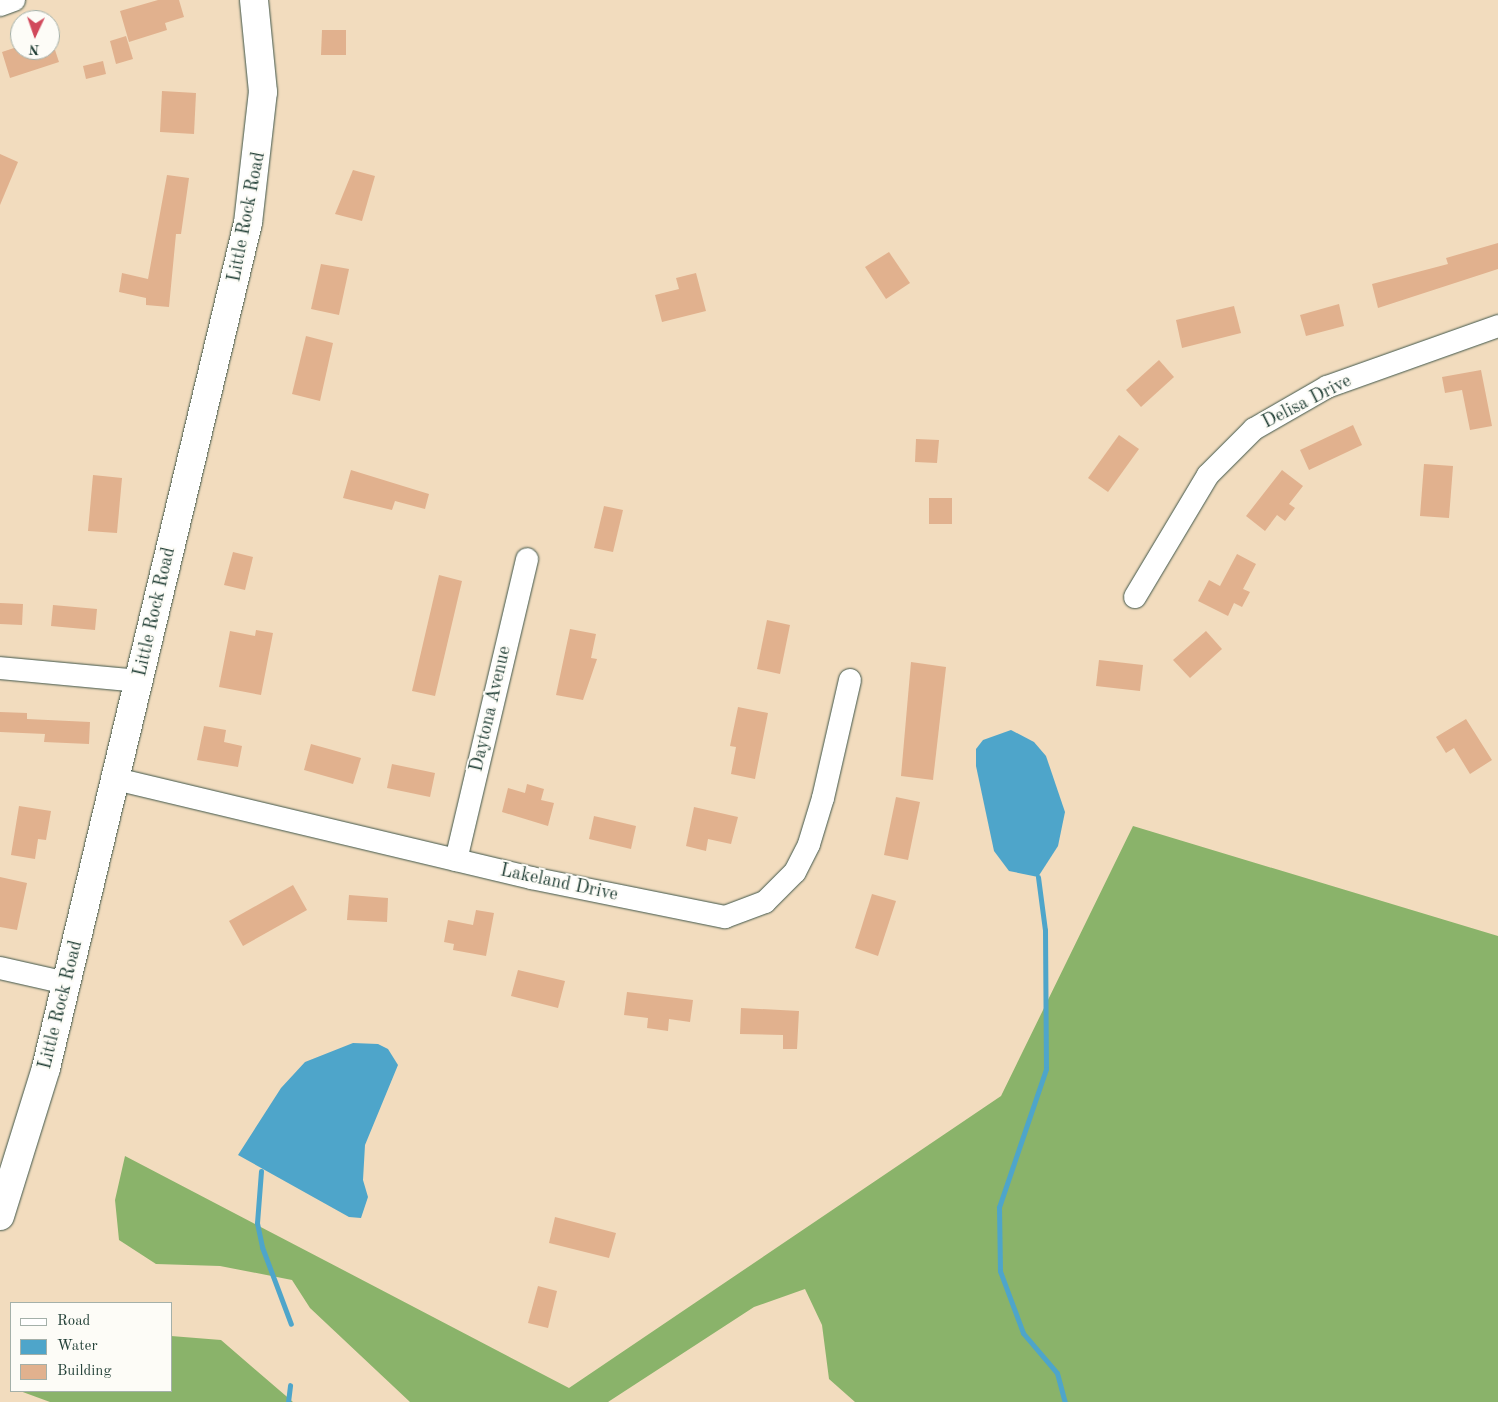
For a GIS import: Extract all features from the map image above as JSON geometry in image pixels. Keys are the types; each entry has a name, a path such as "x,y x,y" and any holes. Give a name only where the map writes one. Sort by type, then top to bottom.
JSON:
{"main road":[{"name":"Little Rock Road","path":"0,1216 35,1108 66,984 116,779 258,171 264,92 254,0"}],"street":[{"path":"0,5 14,0"},
{"name":"Delisa Drive","path":"1135,597 1208,475 1254,429 1327,388 1498,326"},
{"name":"Daytona Avenue","path":"456,860 527,558"},
{"path":"0,668 139,680"},
{"name":"Lakeland Drive","path":"116,779 456,860 697,913 725,916 752,909 782,888 809,844 850,680"},
{"path":"0,968 66,984"}],"green space":[{"path":"1133,826 1498,936 1498,1402 855,1402 829,1379 822,1325 805,1289 754,1307 608,1402 410,1402 310,1308 292,1280 220,1266 156,1264 119,1240 115,1200 125,1156 569,1388 1001,1096"},
{"path":"172,1336 221,1340 293,1402 50,1402 23,1392 172,1392"}],"water":[{"path":"1011,730 1034,742 1046,756 1065,812 1058,846 1038,877 1009,871 994,851 976,766 976,749 983,740"},
{"path":"353,1043 378,1044 388,1049 398,1065 365,1145 363,1180 368,1197 361,1218 349,1217 238,1155 281,1088 305,1062"}],"building":[{"path":"158,0 179,0 184,17 165,23 167,30 129,42 120,11"},
{"path":"322,30 346,30 346,55 321,55"},
{"path":"126,36 133,59 116,64 110,41"},
{"path":"10,49 10,60 58,60 59,62 10,78 2,52"},
{"path":"103,61 106,74 86,79 83,66"},
{"path":"162,91 196,93 194,134 160,132"},
{"path":"0,154 18,162 0,205"},
{"path":"353,170 375,176 362,221 335,214"},
{"path":"167,175 189,178 181,234 176,234 169,307 146,305 146,298 119,292 122,273 148,279"},
{"path":"1498,243 1498,269 1378,308 1372,284 1448,264 1446,258"},
{"path":"889,252 910,283 886,299 865,267"},
{"path":"321,264 349,269 339,315 311,309"},
{"path":"696,273 706,311 662,322 655,295 679,289 676,278"},
{"path":"1339,304 1344,326 1306,336 1300,315"},
{"path":"1234,306 1241,333 1182,348 1176,320"},
{"path":"306,336 333,343 320,401 292,394"},
{"path":"1159,360 1174,377 1141,407 1126,390"},
{"path":"1481,370 1492,426 1470,430 1462,390 1445,393 1442,377"},
{"path":"1353,425 1362,445 1309,470 1300,450"},
{"path":"1119,435 1139,449 1108,492 1088,478"},
{"path":"916,439 939,440 937,463 915,462"},
{"path":"1424,464 1453,466 1449,518 1420,516"},
{"path":"351,470 429,494 425,509 395,501 392,510 343,498"},
{"path":"1282,470 1303,486 1289,504 1295,508 1285,521 1277,515 1265,531 1246,516"},
{"path":"93,475 122,478 117,533 88,531"},
{"path":"929,498 952,498 952,524 929,524"},
{"path":"604,506 623,510 613,552 594,548"},
{"path":"233,552 253,557 245,590 224,585"},
{"path":"1237,554 1256,564 1243,589 1250,592 1242,607 1234,603 1228,616 1198,601 1209,580 1220,586"},
{"path":"439,575 462,581 435,696 412,691"},
{"path":"0,603 23,604 22,625 0,624"},
{"path":"53,605 97,609 95,630 51,626"},
{"path":"767,620 790,625 780,674 757,669"},
{"path":"570,629 596,634 591,658 597,659 583,700 556,695"},
{"path":"256,630 273,633 261,695 219,687 230,631 255,636"},
{"path":"1206,631 1222,649 1190,678 1173,660"},
{"path":"1099,660 1143,665 1140,691 1096,686"},
{"path":"911,662 946,667 933,780 901,776"},
{"path":"738,707 768,713 755,779 731,774 736,747 730,746"},
{"path":"0,712 27,713 27,719 90,722 89,744 44,742 45,734 0,732"},
{"path":"1466,719 1492,760 1470,774 1454,748 1446,753 1436,737"},
{"path":"204,726 226,730 224,742 242,746 238,767 197,760"},
{"path":"311,744 361,758 353,784 304,770"},
{"path":"392,764 435,773 430,797 387,788"},
{"path":"527,784 544,789 541,800 554,803 548,826 502,812 508,788 525,793"},
{"path":"896,797 920,802 908,860 884,855"},
{"path":"19,806 51,811 46,840 38,839 35,859 11,855"},
{"path":"694,807 738,817 731,844 708,839 706,851 686,846"},
{"path":"594,816 636,826 631,849 589,839"},
{"path":"0,877 27,883 17,930 0,927"},
{"path":"293,885 307,910 243,946 229,921"},
{"path":"872,894 896,901 878,956 855,948"},
{"path":"349,895 388,898 387,922 347,920"},
{"path":"476,910 494,913 486,956 453,950 454,944 444,942 448,920 473,925"},
{"path":"518,970 565,981 558,1008 511,996"},
{"path":"627,992 693,1000 690,1022 669,1019 668,1031 647,1028 648,1018 624,1015"},
{"path":"741,1008 799,1011 797,1049 783,1049 783,1035 740,1034"},
{"path":"555,1217 616,1233 609,1258 549,1243"},
{"path":"538,1286 557,1291 548,1328 528,1323"}],"waterway":[{"path":"1038,877 1045,930 1046,1069 999,1207 1000,1271 1023,1333 1057,1373 1065,1402"},
{"path":"261,1171 257,1223 262,1247 291,1324"},
{"path":"288,1402 290,1385"}]}
